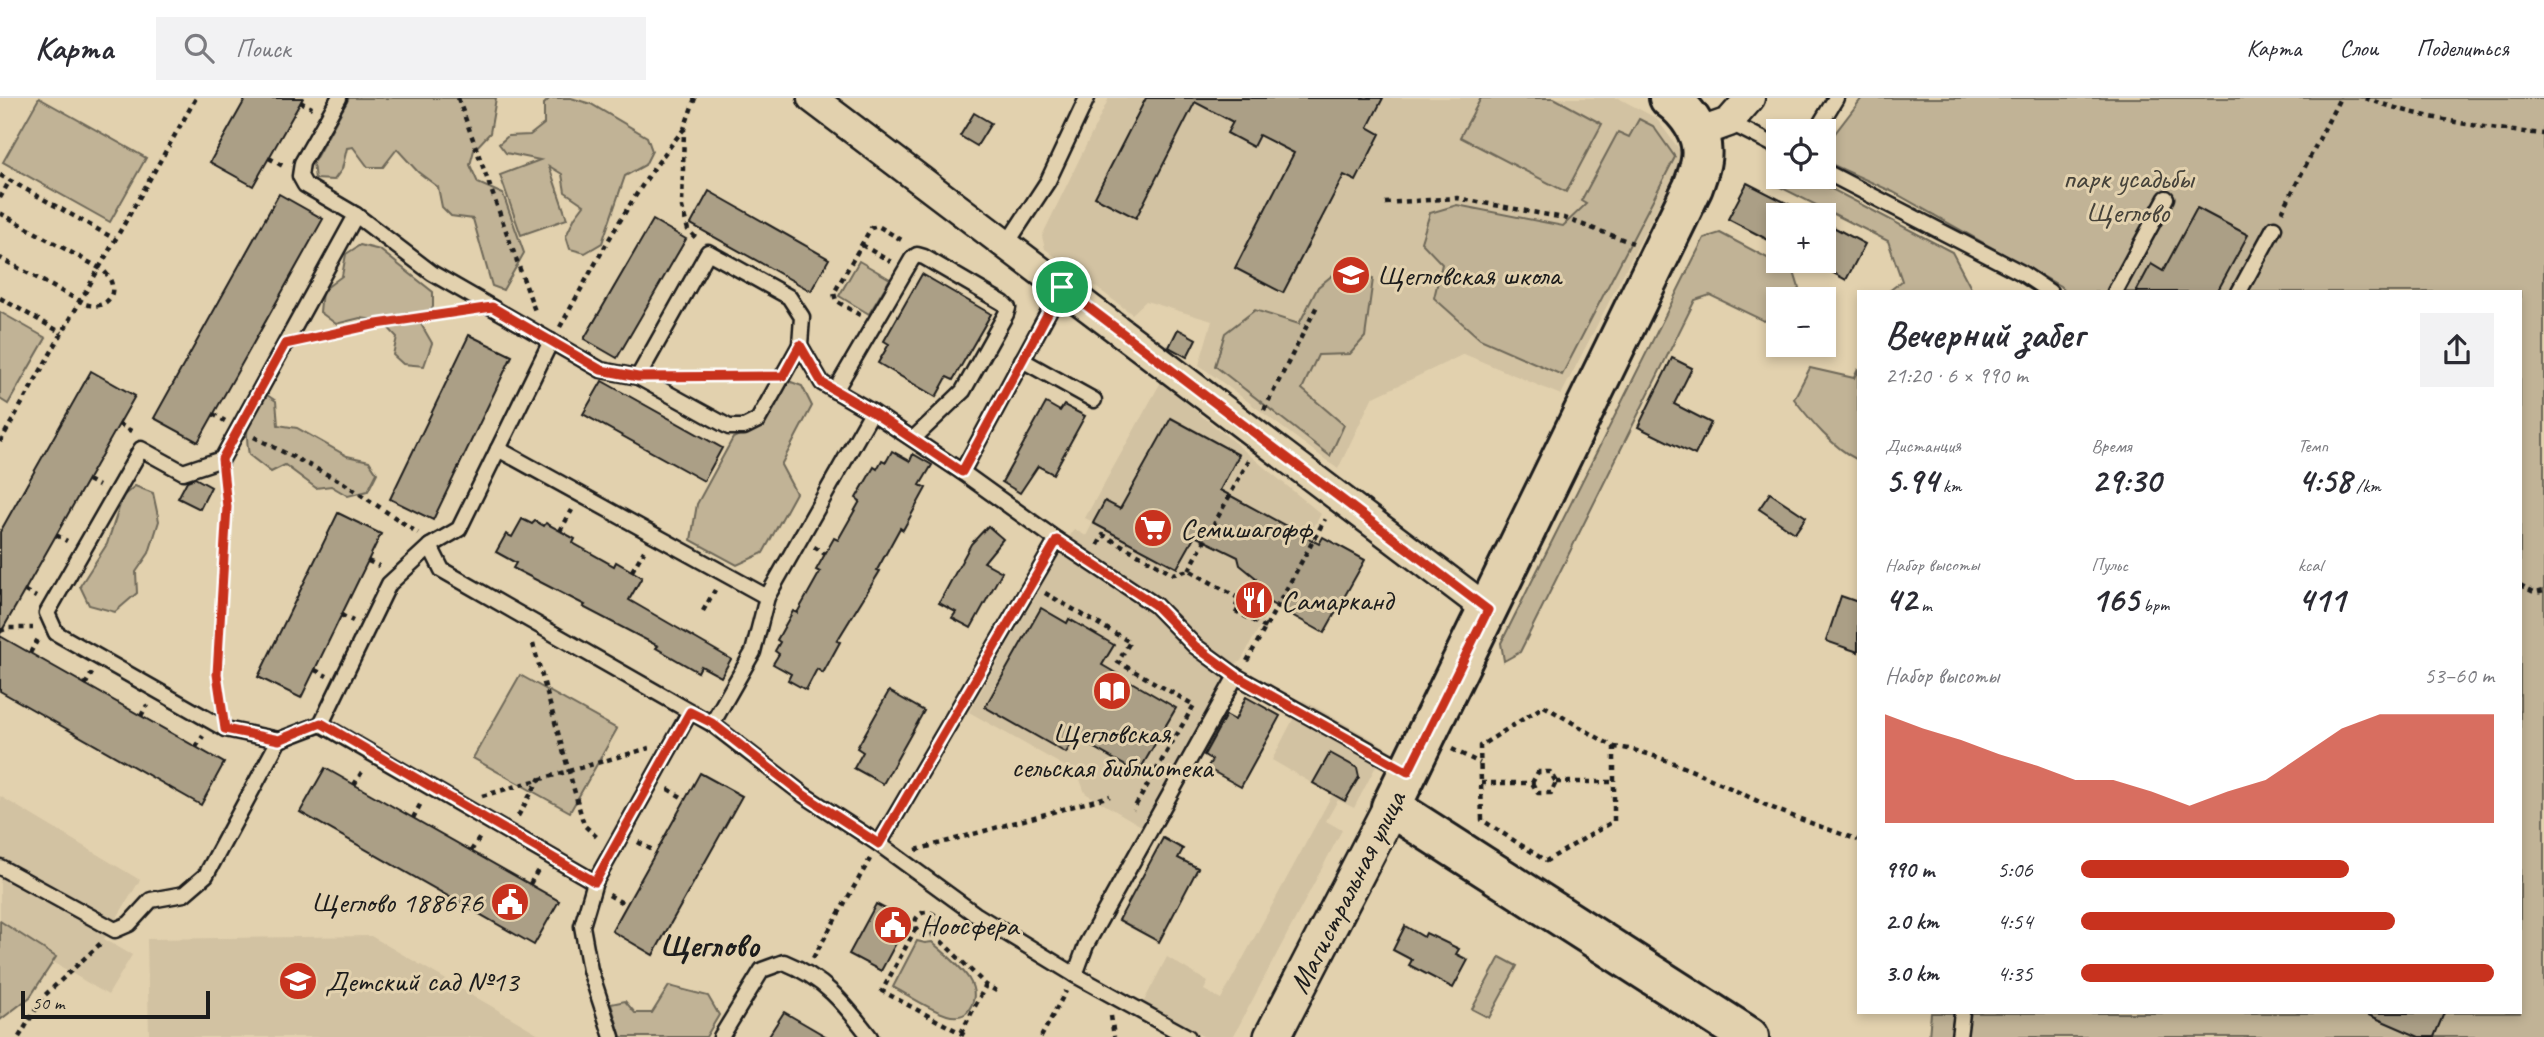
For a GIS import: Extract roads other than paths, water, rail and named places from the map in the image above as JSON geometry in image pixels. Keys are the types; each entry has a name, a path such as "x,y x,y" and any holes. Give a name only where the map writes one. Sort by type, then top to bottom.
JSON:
{"main road":[{"path":"1670,98 1714,127"},
{"name":"Магистральная улица","path":"1391,807 1693,187 1714,127"},
{"path":"1391,807 1749,1037"}],"street":[{"path":"812,98 1488,610"},
{"path":"1714,127 1750,98"},
{"name":"Магистральная улица","path":"1272,1037 1391,807"}],"lane":[{"path":"339,98 302,163 300,176 305,185 356,215 432,273 601,370 638,377 729,427 744,427 758,420 800,345 802,317 789,297 708,252 638,377"},
{"path":"1006,245 1048,181 1087,98"},
{"path":"1823,119 1836,98"},
{"path":"1714,127 1766,143"},
{"path":"1836,177 2021,272 2047,290"},
{"path":"2116,290 2166,198"},
{"path":"356,215 222,459 183,472 141,449 47,613 56,633 225,729 279,740 321,723 389,584 430,546 459,529 551,341"},
{"path":"2240,290 2274,228"},
{"path":"835,391 917,255 1003,303 1008,308 1006,314 963,391 912,439"},
{"path":"962,472 1062,287"},
{"path":"800,345 822,383 872,412 1155,605 1195,646 1236,676 1408,772"},
{"path":"1022,360 1094,400"},
{"path":"712,723 753,652 766,597 872,412"},
{"path":"498,449 766,597"},
{"path":"879,844 1057,540"},
{"path":"430,546 442,570 712,723 804,795 879,844 975,914 1075,975 1188,1037"},
{"path":"1075,975 1086,945 1236,676"},
{"path":"612,1037 590,970 582,926 595,882 690,712"},
{"path":"321,723 595,882"},
{"path":"0,867 115,930 129,924 151,900 184,894 206,875 279,740"},
{"path":"721,1037 762,970 783,962 806,970 841,999 870,1037"},
{"path":"1959,1037 1962,1014"}],"place":[{"name":"Щегловская школа","path":"1351,275"},
{"name":"Семишагофф","path":"1153,528"},
{"name":"Самарканд","path":"1254,600"},
{"name":"Щегловская сельская библиотека","path":"1112,691"},
{"name":"Щеглово 188676","path":"510,902"},
{"name":"Ноосфера","path":"893,925"},
{"name":"Детский сад №13","path":"298,981"}],"district":[{"name":"Щеглово","path":"710,944"}],"park label":[{"name":"парк усадьбы Щеглово","path":"2128,195"}]}
